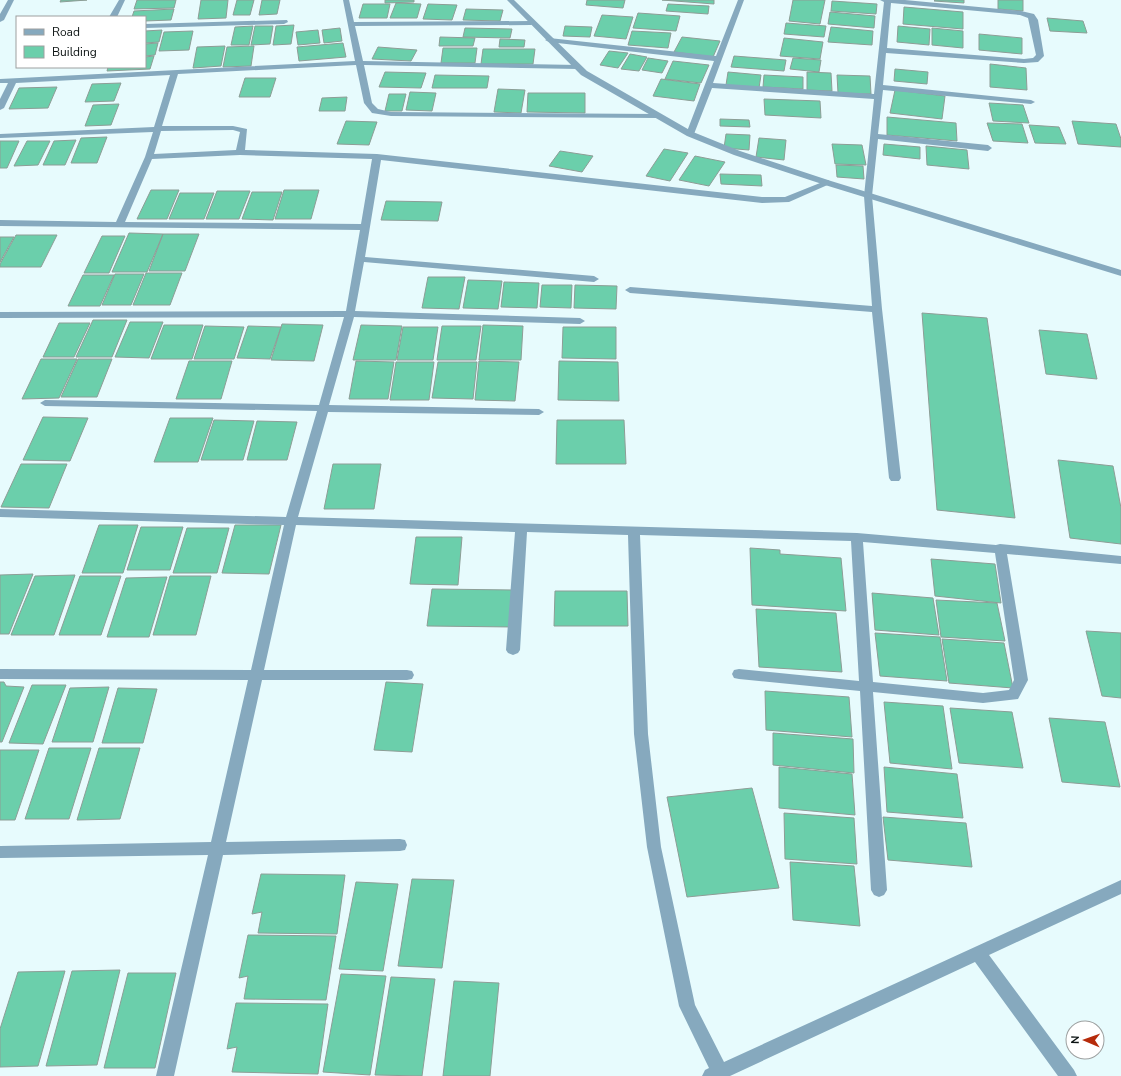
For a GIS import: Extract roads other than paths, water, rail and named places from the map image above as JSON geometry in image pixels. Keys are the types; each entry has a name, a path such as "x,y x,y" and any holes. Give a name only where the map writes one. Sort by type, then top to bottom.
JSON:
{"street":[{"path":"0,20 11,0"},
{"path":"114,16 122,0"},
{"path":"346,0 368,103 375,110 391,114 657,116"},
{"path":"510,0 549,40 578,67 596,81 690,134 737,153 868,196 1121,273"},
{"path":"690,134 741,0"},
{"path":"883,0 1021,13 1031,16 1034,20 1040,56 1035,60 1024,61 883,50"},
{"path":"888,0 868,196 877,309 895,478"},
{"path":"146,26 284,22"},
{"path":"351,24 531,23"},
{"path":"549,40 719,59"},
{"path":"0,80 360,63 578,67"},
{"path":"86,77 90,68"},
{"path":"119,224 149,157 175,71"},
{"path":"0,108 13,80"},
{"path":"709,85 878,97"},
{"path":"879,88 1031,102"},
{"path":"0,136 158,129 233,128 244,131 240,152"},
{"path":"874,136 988,148"},
{"path":"149,157 240,152 377,157 762,200 786,200 828,183"},
{"path":"165,1076 291,522 350,314 377,157"},
{"path":"0,223 366,227"},
{"path":"360,259 594,279"},
{"path":"630,290 877,309"},
{"path":"0,315 350,314 580,321"},
{"path":"45,403 539,412"},
{"path":"0,513 857,537 1000,548 1121,560"},
{"path":"513,650 521,527"},
{"path":"634,530 641,734 654,847 687,1006 716,1074 1121,888"},
{"path":"857,537 879,890"},
{"path":"739,674 983,698 1013,695 1021,680 1000,548"},
{"path":"0,674 256,674 407,676"},
{"path":"0,852 400,845"},
{"path":"978,954 1068,1076"}]}
